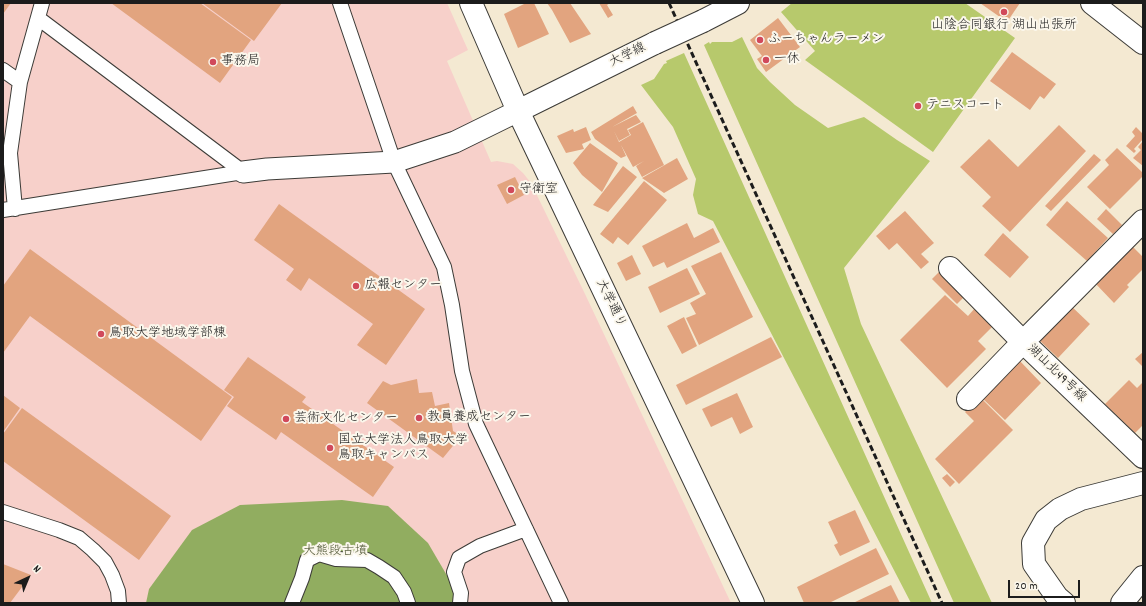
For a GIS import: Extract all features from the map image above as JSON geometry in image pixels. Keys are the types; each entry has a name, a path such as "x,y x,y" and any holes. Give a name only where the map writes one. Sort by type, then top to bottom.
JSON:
{"street":[{"name":"大学通り","path":"471,3 518,111 753,603"},
{"name":"大学線","path":"518,111 738,3"},
{"path":"1092,3 1143,43"},
{"path":"243,172 267,169 394,162 455,142 518,111"},
{"name":"湖山北49号線","path":"1139,232 1023,342 1143,457"},
{"path":"950,268 1023,342 968,399"},
{"path":"1064,603 1057,597 1034,564 1033,543 1046,520 1060,510 1081,499 1143,483"},
{"path":"1122,603 1143,577"}],"lane":[{"path":"42,3 20,82 10,153 9,210 243,172"},
{"path":"340,3 394,162 444,267 452,305 462,371 476,424 561,603"},
{"path":"38,18 243,172"},
{"path":"3,70 20,82"},
{"path":"3,512 79,538 105,562 118,591 119,603"},
{"path":"460,603 461,594 454,572 459,558 480,546 526,529"},
{"path":"292,603 302,578 307,560 319,554 336,559 367,560 394,577 404,592 408,603"}],"shaded area":[{"name":"国立大学法人鳥取大学 鳥取キャンパス","path":"3,3 447,3 468,50 447,61 491,162 497,161 513,164 531,183 731,603 3,603"}],"green space":[{"name":"テニスコート","path":"792,3 965,3 1015,38 933,152 805,60 815,51 781,12"},
{"path":"742,37 757,68 770,82 795,105 828,128 864,117 930,161 844,268 861,324 992,603 954,603 704,45 709,42 710,44 712,42 732,42"},
{"path":"684,53 932,603 911,603 713,221 698,214 693,195 696,179 673,127 641,85 654,79 664,64 667,63 666,61"},
{"name":"大熊段古墳","path":"342,500 388,506 428,543 463,603 146,603 149,589 192,530 240,505"}],"building":[{"path":"3,3 11,3 3,14"},
{"name":"事務局","path":"111,3 200,3 251,40 220,83"},
{"path":"202,3 282,3 254,41"},
{"path":"526,3 534,3 549,34 518,48 504,14"},
{"path":"547,3 570,3 591,34 570,43"},
{"path":"599,3 610,3 607,5 613,15 608,18"},
{"name":"山陰合同銀行 湖山出張所","path":"980,3 1020,3 1007,22"},
{"path":"778,18 800,47 766,72 757,59 762,56 750,40"},
{"path":"1012,52 1056,84 1044,99 1040,96 1030,110 990,81"},
{"path":"633,106 637,113 612,127 636,115 641,122 627,129 630,135 619,141 614,131 619,142 631,135 628,130 643,122 664,165 642,177 636,166 644,161 633,167 621,145 626,156 621,158 595,139 591,132"},
{"path":"1059,125 1086,151 1010,232 982,206 991,197 960,167 989,139 1018,167"},
{"path":"586,127 591,140 582,144 584,149 566,153 557,136 573,129 574,132"},
{"path":"1136,127 1143,134 1143,139 1134,149 1136,151 1134,153 1126,146 1135,136 1132,132"},
{"path":"1143,141 1143,166 1133,158 1141,150 1138,147"},
{"path":"590,143 618,163 602,192 582,175 573,163"},
{"path":"1117,148 1143,173 1143,176 1110,209 1087,187 1109,165 1105,160"},
{"path":"1094,154 1101,160 1051,211 1045,206"},
{"path":"677,158 688,179 664,193 642,178"},
{"path":"623,166 637,177 608,212 593,205"},
{"name":"守衛室","path":"515,177 524,195 507,204 497,185"},
{"path":"644,181 667,200 628,245 618,237 613,244 600,234"},
{"path":"1067,201 1108,238 1087,261 1046,225"},
{"name":"広報センター","path":"279,204 425,309 386,365 357,345 373,324 309,278 301,291 286,280 294,269 254,240"},
{"path":"1106,209 1122,225 1113,234 1097,219"},
{"path":"905,211 934,243 921,254 929,262 921,269 897,243 889,250 876,236"},
{"path":"687,223 694,238 713,228 720,242 667,268 664,262 653,267 642,246"},
{"path":"1003,233 1029,257 1010,278 984,255"},
{"path":"1130,244 1143,257 1143,269 1127,285 1129,287 1114,303 1094,282"},
{"name":"鳥取大学地域学部棟","path":"30,249 232,397 201,441 30,316 3,353 3,286"},
{"path":"721,252 753,317 699,345 686,318 696,314 690,303 706,294 691,266"},
{"path":"632,255 641,274 626,281 617,263"},
{"path":"687,268 700,294 660,313 648,287"},
{"path":"940,271 965,296 957,304 932,279"},
{"path":"945,295 968,316 975,308 993,326 978,341 986,349 947,388 900,340"},
{"path":"1069,304 1090,324 1058,358 1037,338"},
{"path":"684,317 697,346 682,354 667,326"},
{"path":"771,337 782,357 686,405 676,385"},
{"path":"1143,352 1143,367 1135,359"},
{"name":"芸術文化センター","path":"248,357 306,397 302,402 394,467 373,497 281,432 276,440 227,406 234,397 224,390"},
{"path":"1019,360 1041,383 1005,420 982,398"},
{"name":"教員養成センター","path":"417,379 419,393 432,392 435,406 449,403 453,431 461,436 443,458 367,403 383,381 391,385"},
{"path":"1129,380 1137,388 1143,382 1143,425 1135,433 1105,404"},
{"path":"737,393 753,427 740,434 732,417 711,427 702,409"},
{"path":"3,395 20,408 3,432"},
{"path":"980,397 1013,430 959,484 935,459 974,421 965,412"},
{"path":"22,408 171,516 139,560 3,461 3,434"},
{"path":"947,474 955,482 950,487 942,478"},
{"path":"855,510 870,542 840,556 834,545 838,543 828,522"},
{"path":"876,548 889,574 829,603 804,603 797,587"},
{"path":"3,564 31,575 10,603 3,603"},
{"path":"891,585 900,603 853,603"}],"railway":[{"path":"669,3 942,603"}],"place":[{"name":"山陰合同銀行 湖山出張所","path":"1004,12"},
{"name":"ふーちゃんラーメン","path":"760,40"},
{"name":"一休","path":"766,60"},
{"name":"事務局","path":"213,62"},
{"name":"テニスコート","path":"918,106"},
{"name":"守衛室","path":"511,190"},
{"name":"広報センター","path":"356,286"},
{"name":"鳥取大学地域学部棟","path":"101,334"},
{"name":"教員養成センター","path":"419,418"},
{"name":"芸術文化センター","path":"286,419"},
{"name":"国立大学法人鳥取大学 鳥取キャンパス","path":"330,448"}]}
